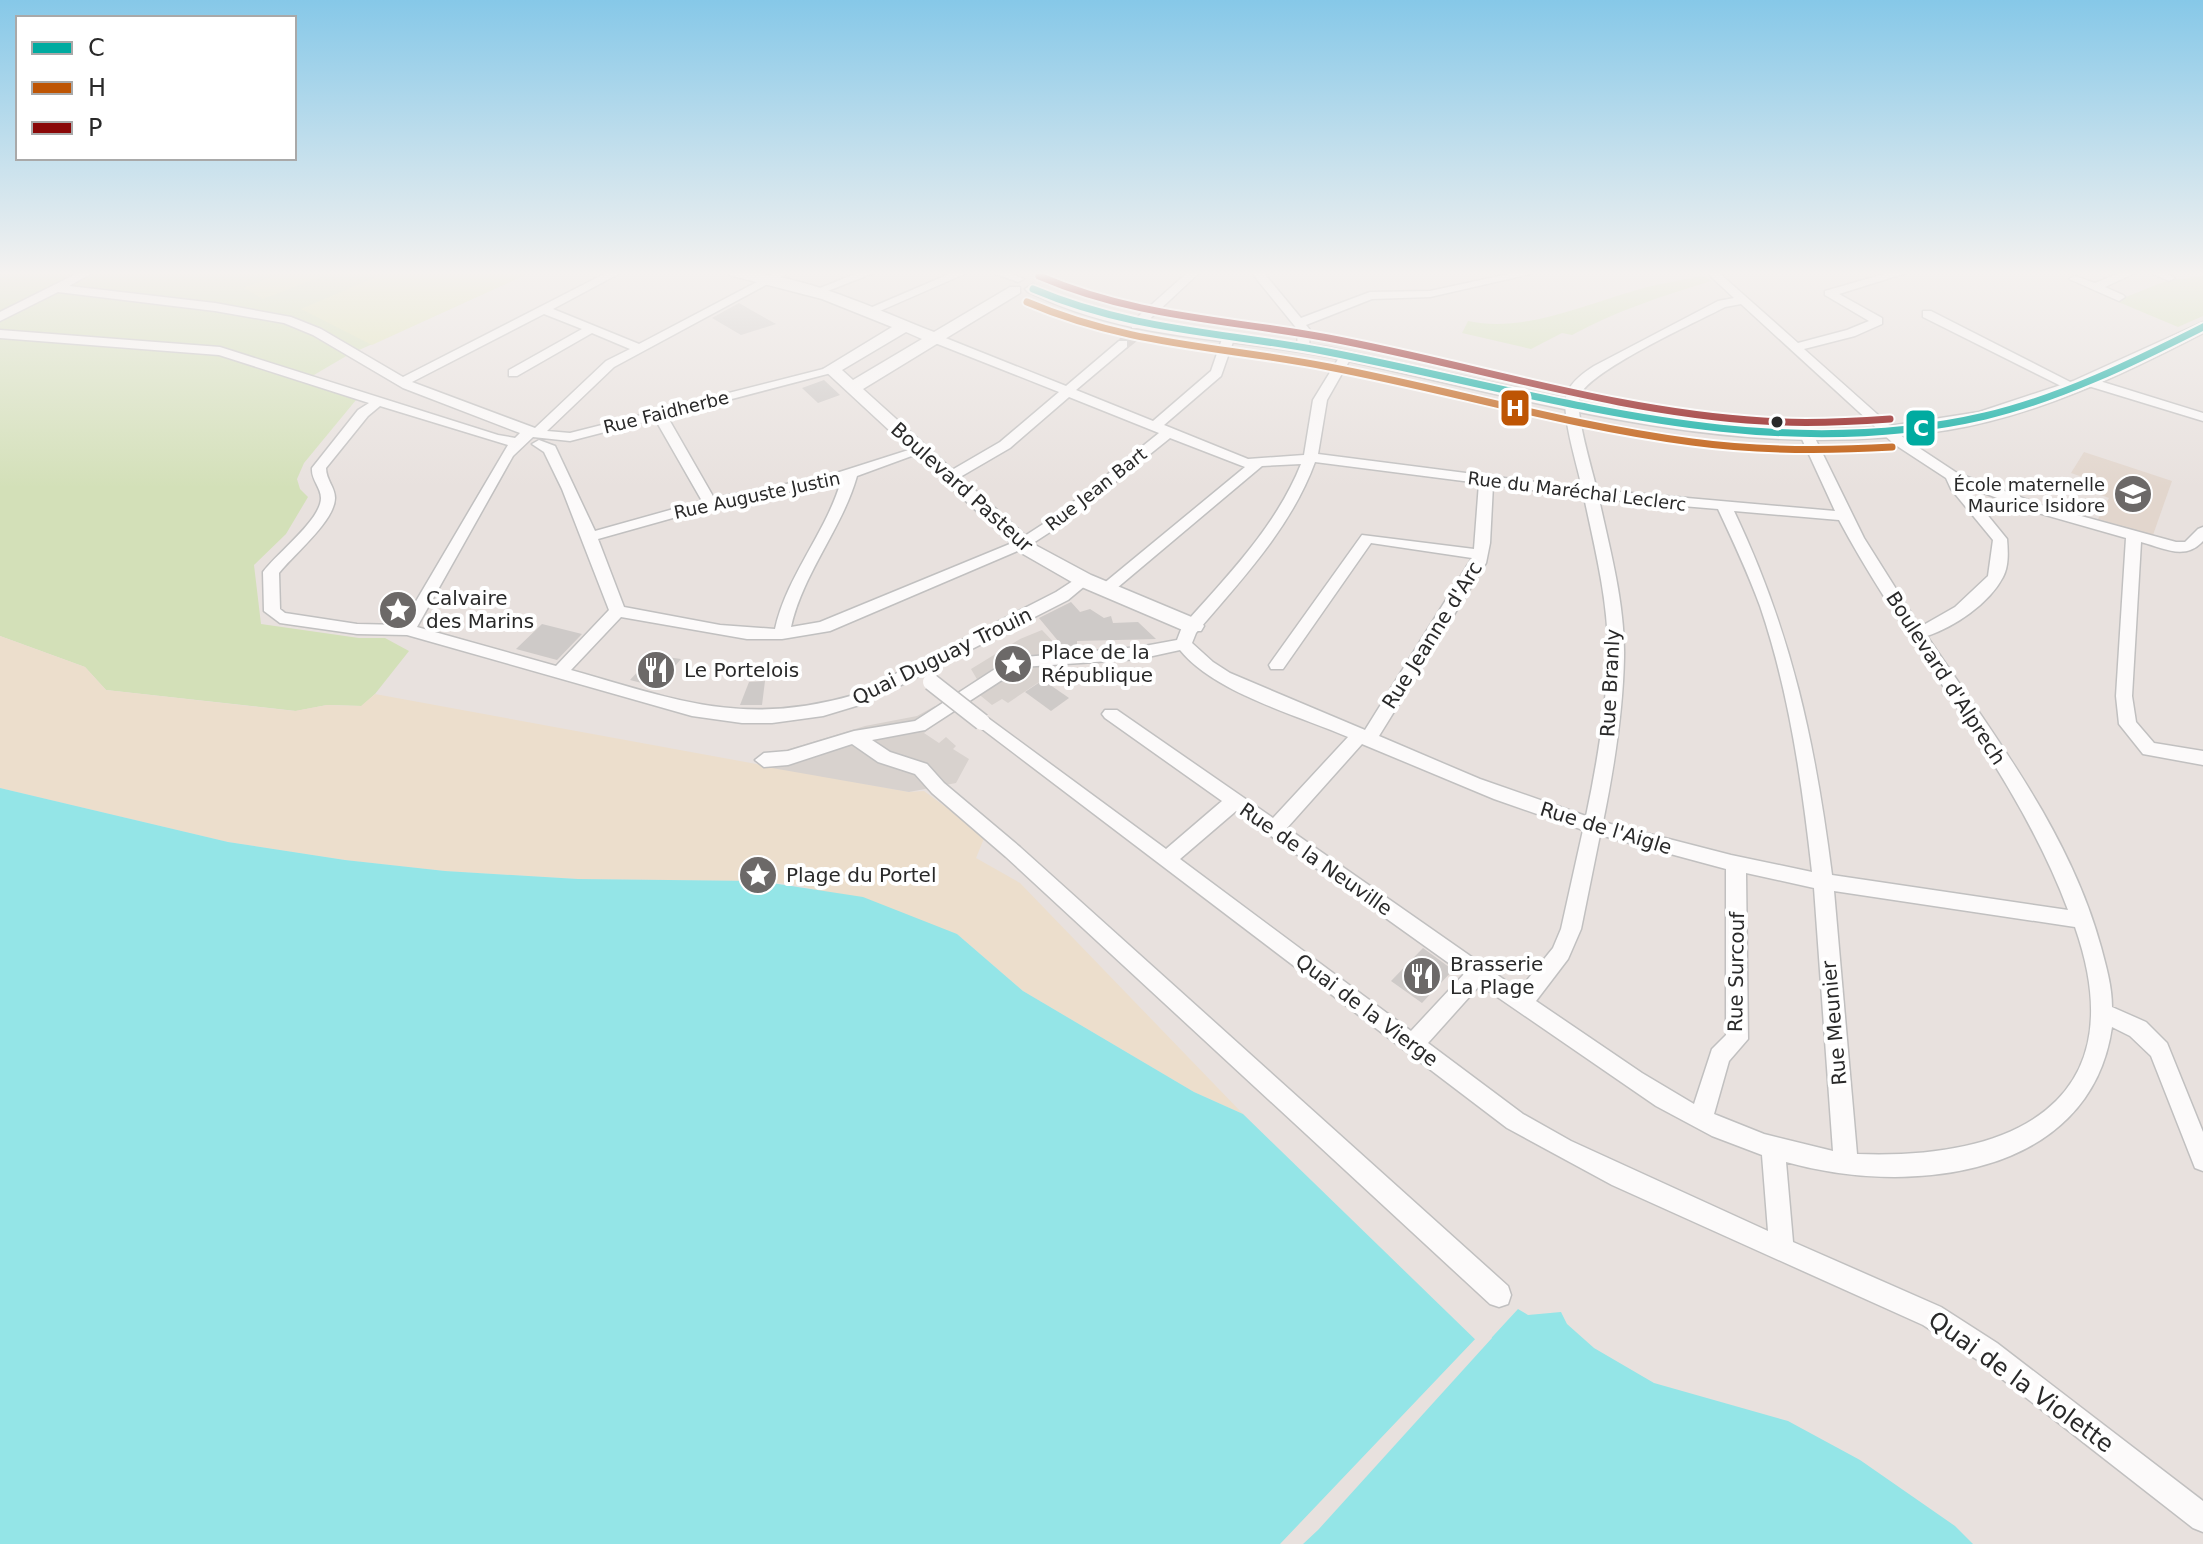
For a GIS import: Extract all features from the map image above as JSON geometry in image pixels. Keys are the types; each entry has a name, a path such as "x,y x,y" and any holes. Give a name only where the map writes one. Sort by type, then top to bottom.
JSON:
{"street":[{"name":"Rue Faidherbe","path":"131,344 220,351 527,447 539,436 570,437 831,369"},
{"path":"337,344 402,382 539,436 550,449 592,536 617,611 558,674"},
{"path":"402,382 475,344"},
{"path":"512,372 563,344"},
{"path":"630,344 639,348"},
{"path":"539,436 606,367 646,344"},
{"path":"831,369 874,344"},
{"path":"852,388 924,344"},
{"path":"949,344 1236,460 1257,464"},
{"path":"950,477 998,450 1122,344"},
{"name":"Rue Jean Bart","path":"617,611 750,633 782,634 833,624 1022,544 1062,518 1162,429 1215,376 1221,367 1227,344"},
{"path":"1270,344 1346,356 1679,428 1808,437 1891,433 1964,421 2083,385 2168,344"},
{"path":"1303,348 1304,344"},
{"path":"1572,407 1573,391 1593,372 1646,344"},
{"path":"1794,344 1891,433 1952,476 2036,508 2186,548 2203,532"},
{"path":"1797,347 1808,344"},
{"path":"1993,344 2083,385 2203,417"},
{"path":"764,760 788,758 854,737 919,726 1022,661 1139,653 1188,635 1257,551 1297,492 1311,458 1320,400 1346,356"},
{"name":"Boulevard Pasteur","path":"831,369 1022,544 1188,635"},
{"name":"Quai Duguay Trouin","path":"379,401 363,413 319,468 318,477 328,500 310,529 271,572 272,611 277,617 352,629 407,630 692,710 760,717 793,716 834,708 924,676 1062,596 1084,580"},
{"name":"Rue Branly","path":"1522,1003 1553,965 1567,941 1605,768 1616,655 1610,587 1572,407"},
{"path":"659,414 710,503"},
{"name":"Boulevard d'Alprech","path":"1808,437 1845,516 1916,634 2021,794 2081,920 2100,981 2102,1012 2097,1054 2088,1078 2065,1110 2042,1127 1995,1149 1947,1162 1887,1168 1846,1164"},
{"path":"407,630 517,442"},
{"name":"Rue Auguste Justin","path":"592,536 710,503 850,474 921,450"},
{"name":"Rue du Maréchal Leclerc","path":"1257,464 1311,458 1592,494 1725,508 1845,516"},
{"path":"1105,589 1257,464"},
{"path":"782,634 788,609 844,497 850,474"},
{"path":"1916,634 1933,631 1992,583 1998,571 2000,539 1956,486 1952,476"},
{"name":"Rue Jeanne d'Arc","path":"1275,828 1364,737 1481,555 1486,480"},
{"name":"Rue Meunier","path":"1725,508 1754,572 1779,642 1806,754 1821,883 1846,1164"},
{"path":"2134,535 2124,707 2128,724 2149,749 2203,758"},
{"path":"1277,665 1367,538 1481,555"},
{"name":"Rue de l'Aigle","path":"1188,635 1191,654 1218,671 1509,798 1592,825 1736,864 1821,883 1921,900 2081,920"},
{"name":"Quai de la Vierge","path":"924,676 1515,1121 1563,1149 1781,1248"},
{"name":"Rue de la Neuville","path":"1111,714 1651,1091 1701,1119 1773,1148 1846,1164"},
{"path":"854,737 884,757 921,769 938,788 1013,852 1499,1295"},
{"path":"1167,859 1235,801"},
{"name":"Rue Surcouf","path":"1701,1119 1720,1056 1738,1034 1736,864"},
{"path":"1413,1044 1478,973"},
{"path":"2102,1012 2138,1029 2159,1050 2203,1160"},
{"path":"1773,1148 1781,1248"},
{"name":"Quai de la Violette","path":"1781,1248 1908,1303 1951,1327 2203,1518"}],"shaded area":[{"name":"École maternelle Maurice Isidore","path":"2084,452 2172,481 2153,535 2097,521 2109,498 2087,490 2091,480 2071,473"},
{"name":"Place de la République","path":"1042,630 1062,651 1046,652 1048,676 1008,703 1002,699 992,705 970,687 978,681 971,669 1020,639"},
{"path":"935,706 947,715 924,733 939,743 946,737 956,746 953,749 969,759 956,783 909,792 760,766 766,756 865,726 917,716"}],"green space":[{"path":"0,344 372,344 302,382 356,400 304,463 297,479 300,489 308,497 286,534 254,565 261,624 359,638 385,638 409,651 362,706 327,705 296,711 106,690 85,667 0,636"},
{"path":"1510,344 1541,344 1531,349"}],"sand":[{"name":"Plage du Portel","path":"0,636 85,667 106,690 295,711 327,705 361,706 375,694 909,792 924,791 985,836 976,858 1020,883 1243,1114 1194,1092 1023,991 957,934 799,885 758,881 578,879 445,871 345,860 228,842 0,788"}],"water":[{"path":"0,788 228,842 345,860 445,871 578,879 758,881 863,897 957,934 1023,991 1194,1092 1243,1114 1483,1347 1518,1309 1528,1315 1561,1312 1567,1324 1594,1348 1654,1383 1788,1421 1860,1460 1955,1526 1973,1544 0,1544"}],"pier":[{"path":"1490,1335 1492,1338 1318,1530 1303,1544 1280,1544 1478,1336 1483,1342"}],"building":[{"path":"824,380 840,395 818,403 802,388"},
{"path":"1071,602 1080,612 1090,609 1104,618 1111,616 1113,623 1138,622 1156,639 1077,641 1077,648 1064,648 1039,618"},
{"path":"542,624 582,634 557,660 516,649"},
{"name":"Le Portelois","path":"653,655 681,659 657,687 630,680"},
{"path":"1043,680 1069,698 1051,711 1025,692"},
{"path":"765,681 762,705 740,705 749,682"},
{"name":"Brasserie La Plage","path":"1423,948 1453,970 1422,1003 1391,981"}],"transit line":[{"name":"H","path":"1171,344 1373,375 1586,424 1693,443 1765,449 1892,447"},
{"name":"C","path":"1282,344 1654,421 1737,432 1819,436 1902,431 1985,416 2096,378 2168,344"},
{"name":"P","path":"1359,344 1588,395 1692,414 1763,422 1890,419"}],"place":[{"name":"École maternelle Maurice Isidore","path":"2133,494"},
{"name":"Calvaire des Marins","path":"398,610"},
{"name":"Place de la République","path":"1013,664"},
{"name":"Le Portelois","path":"656,670"},
{"name":"Plage du Portel","path":"758,875"},
{"name":"Brasserie La Plage","path":"1422,976"}]}
